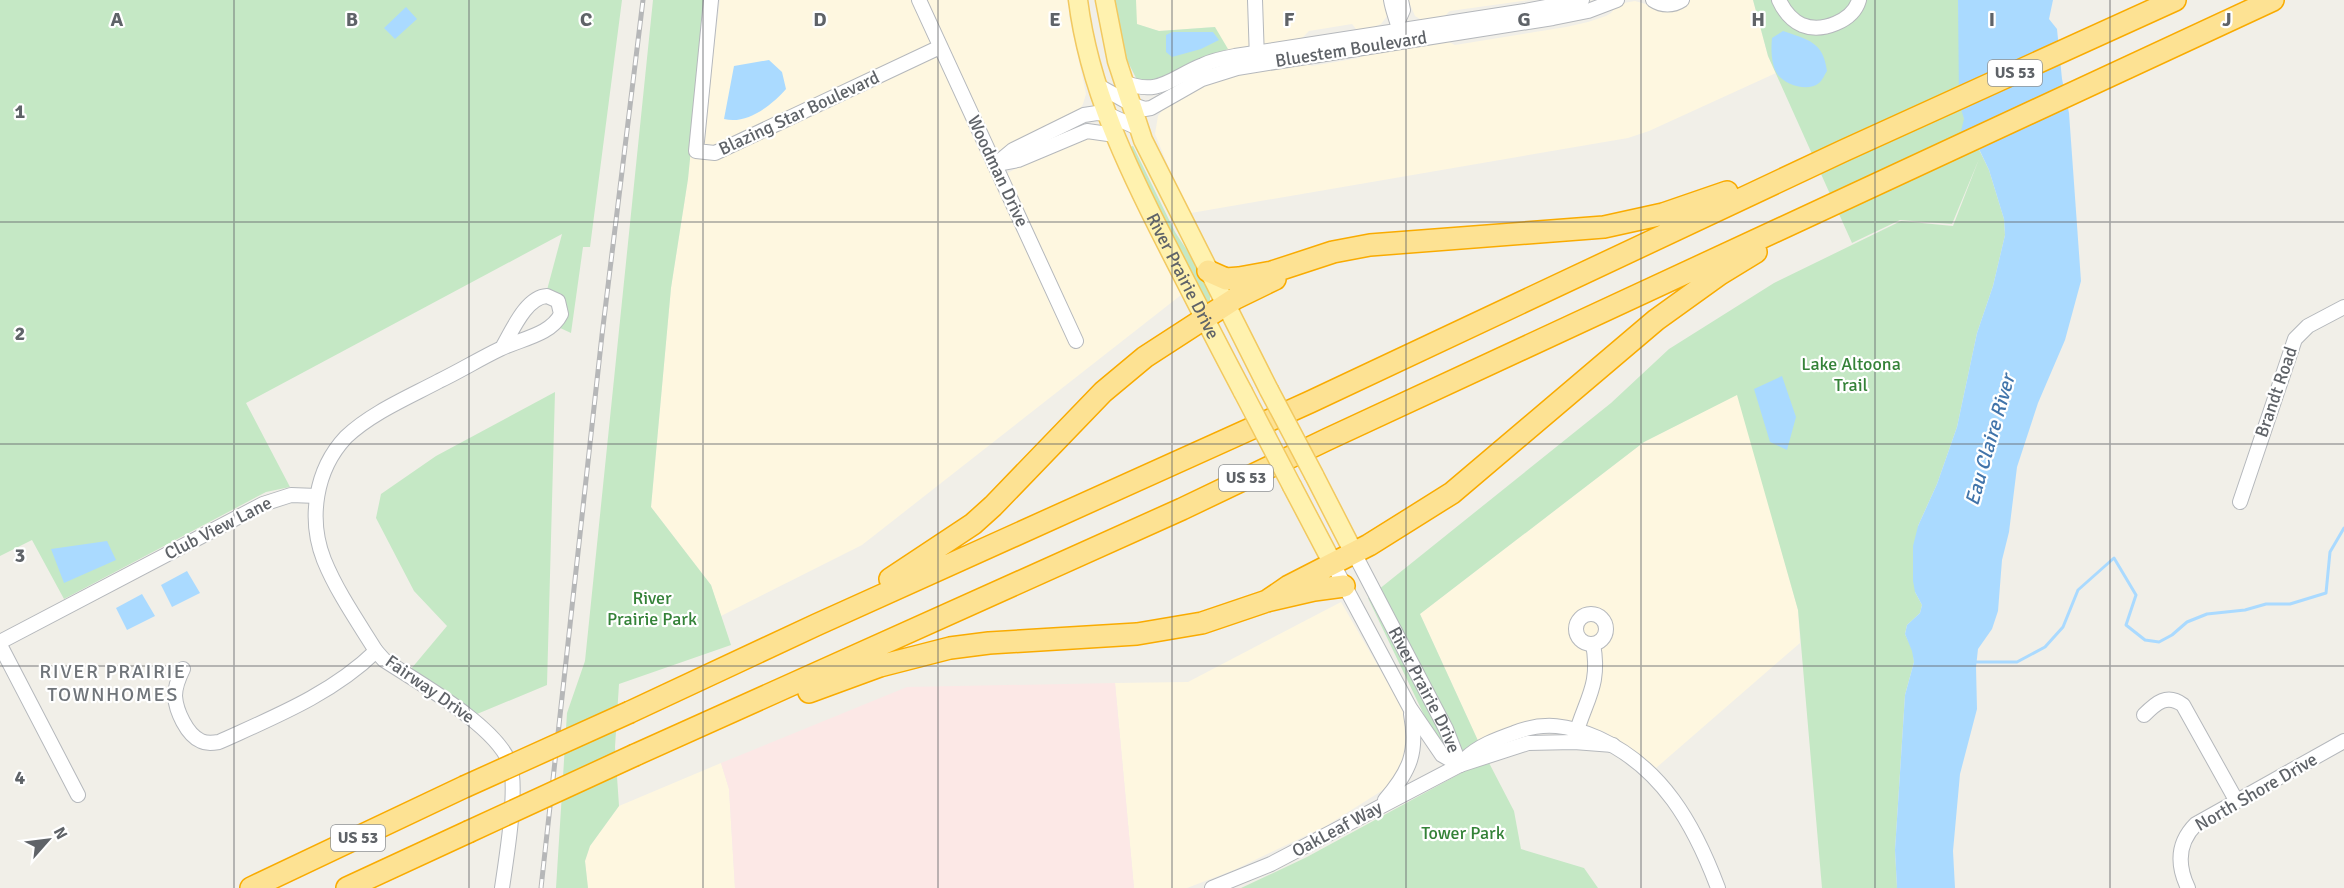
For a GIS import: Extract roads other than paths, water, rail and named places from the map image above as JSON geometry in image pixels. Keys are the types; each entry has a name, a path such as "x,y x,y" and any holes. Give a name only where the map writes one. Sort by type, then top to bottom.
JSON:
{"highway":[{"name":"US 53","path":"251,888 816,625 1310,402 1848,148 2175,0"},
{"name":"US 53","path":"347,888 635,755 1182,510 1328,439 1854,193 1967,143 2264,4"},
{"path":"1208,271 1222,278 1233,279 1266,273 1333,252 1370,245 1432,239 1557,233 1630,223 1683,208 1790,167 1848,148"},
{"path":"1267,601 1289,586 1354,553 1452,493 1605,362 1688,296 1729,268 1854,193"},
{"path":"816,625 922,559 973,524 1103,392 1145,357 1225,305 1273,280 1297,264"},
{"path":"714,721 770,706 880,666 915,656 989,643 1137,634 1214,620 1267,601 1314,590 1344,586"}],"main road":[{"name":"River Prairie Drive","path":"1078,0 1097,85 1115,135 1142,196 1333,564"},
{"name":"River Prairie Drive","path":"1105,0 1112,38 1138,128 1162,181 1225,305 1354,553"}],"street":[{"name":"Blazing Star Boulevard","path":"711,0 696,151 715,153 940,47"},
{"name":"Woodman Drive","path":"919,0 1076,341"},
{"path":"1255,0 1257,58"},
{"path":"1391,0 1392,11 1400,31"},
{"path":"1400,31 1403,10 1401,0"},
{"name":"Bluestem Boulevard","path":"1124,82 1144,89 1158,87 1202,65 1257,58 1582,0"},
{"name":"Bluestem Boulevard","path":"1400,31 1588,11 1617,0"},
{"path":"1653,0 1664,5 1671,5 1682,0"},
{"path":"1779,0 1789,16 1802,25 1811,27 1829,26 1843,20 1854,10 1859,0"},
{"name":"Bluestem Boulevard","path":"1131,105 1145,109 1151,108 1202,79 1257,58"},
{"path":"1097,85 1131,105"},
{"path":"995,165 1013,150 1084,115 1107,114 1138,128"},
{"path":"995,165 1018,160 1087,130 1115,135"},
{"name":"Brandt Road","path":"2240,502 2295,339 2308,326 2344,308"},
{"path":"317,496 332,457 347,437 359,427 502,348"},
{"name":"Club View Lane","path":"0,644 263,504 291,495 317,496"},
{"name":"Fairway Drive","path":"317,496 314,516 324,560 376,651 384,660 482,726 497,742 510,764 514,787 502,888"},
{"name":"River Prairie Drive","path":"1354,553 1446,729 1460,765"},
{"name":"River Prairie Drive","path":"1333,564 1410,708 1442,755 1460,765"},
{"path":"0,644 78,795"},
{"path":"1576,735 1594,686 1596,660 1593,644"},
{"path":"183,669 175,694 177,706 193,735 200,741 209,743 230,737 319,694 376,651"},
{"path":"2144,715 2153,705 2165,700 2177,700 2183,705 2236,800"},
{"path":"1380,806 1401,781 1413,754 1413,726 1410,708"},
{"name":"OakLeaf Way","path":"1212,888 1271,864 1460,765 1474,751 1530,727 1554,725 1576,735 1613,745 1642,764 1664,787 1699,844 1718,888"},
{"name":"North Shore Drive","path":"2188,888 2180,864 2180,856 2185,838 2196,824 2344,741"}],"water":[{"name":"Eau Claire River","path":"1958,0 2053,0 2049,19 2057,29 2062,79 2069,113 2081,281 2065,340 2038,403 2017,467 2009,532 2002,560 1998,611 1992,629 1978,649 1977,709 1960,774 1953,851 1955,888 1897,888 1895,850 1905,695 1914,662 1905,634 1907,625 1920,613 1922,605 1915,592 1913,581 1913,546 1918,526 1937,484 1957,427 1977,333 1993,286 2005,235 2004,219 1989,170 1979,149 1961,131 1964,119 1959,102"},
{"path":"406,7 417,19 395,39 384,28"},
{"path":"1783,31 1813,43 1822,53 1827,71 1819,83 1808,87 1795,86 1776,72 1772,59 1772,38"},
{"path":"1172,32 1213,32 1219,40 1201,49 1172,57 1166,52 1166,35"},
{"path":"769,60 782,72 786,89 766,107 750,116 733,120 724,119 734,66"},
{"path":"1782,376 1796,417 1787,450 1770,442 1754,389"},
{"path":"107,541 116,560 64,583 51,549"},
{"path":"187,571 200,593 172,607 161,585"},
{"path":"142,594 155,616 127,630 116,608"}],"waterway":[{"path":"1974,662 2017,662 2045,647 2063,627 2078,590 2114,558 2136,595 2126,625 2145,640 2159,642 2172,635 2187,622 2207,614 2245,610 2266,604 2290,604 2326,593 2330,552 2344,528"}],"railway":[{"path":"541,888 602,335 643,0"}],"district":[{"name":"RIVER PRAIRIE TOWNHOMES","path":"113,682"}],"park label":[{"name":"Lake Altoona Trail","path":"1851,374"},
{"name":"River Prairie Park","path":"652,608"},
{"name":"Tower Park","path":"1463,833"}]}
